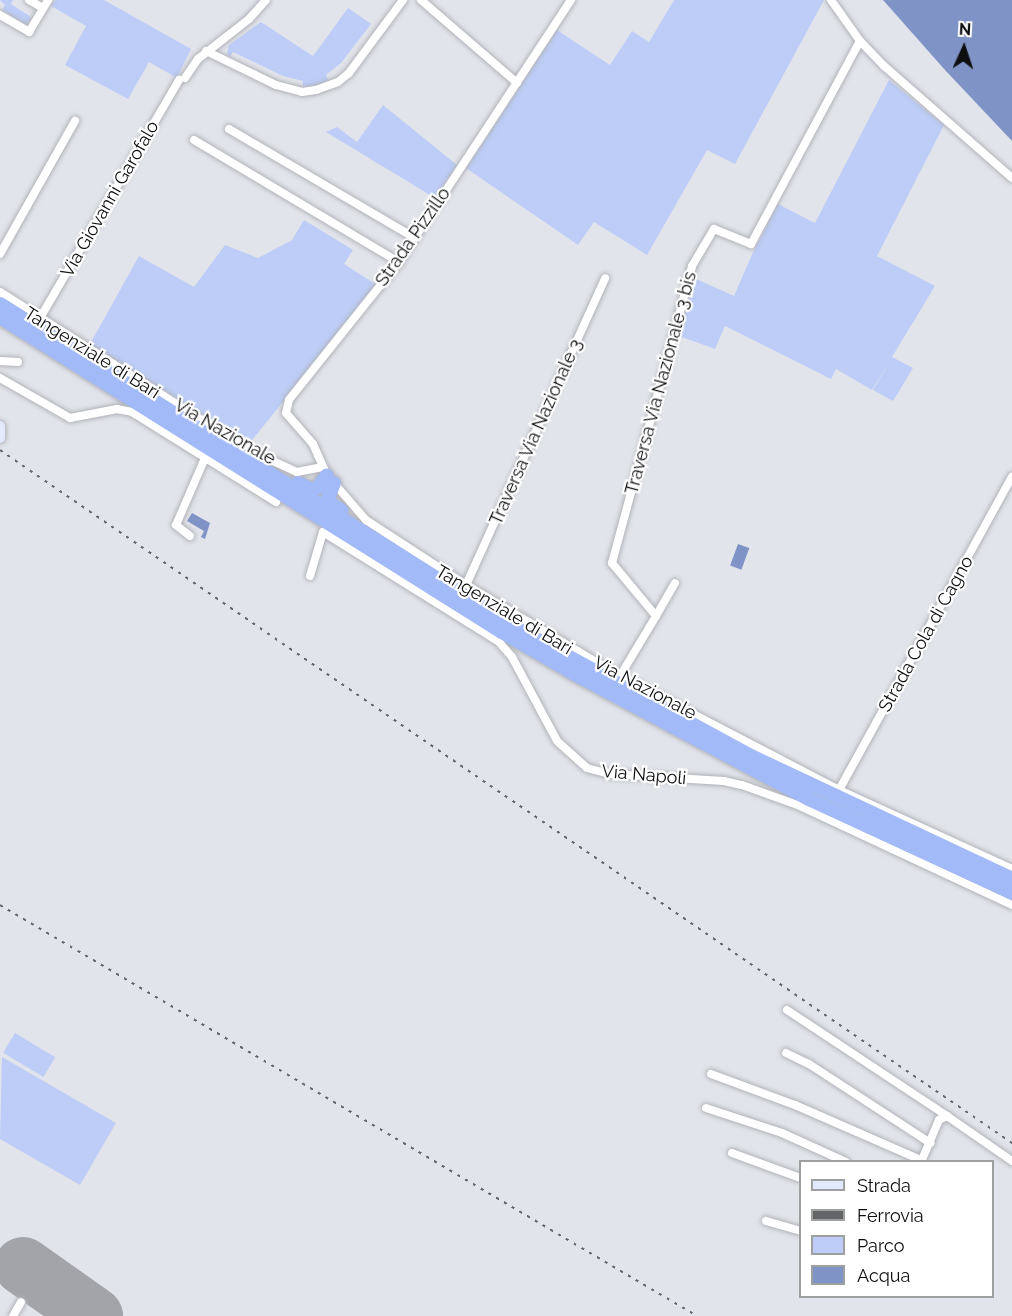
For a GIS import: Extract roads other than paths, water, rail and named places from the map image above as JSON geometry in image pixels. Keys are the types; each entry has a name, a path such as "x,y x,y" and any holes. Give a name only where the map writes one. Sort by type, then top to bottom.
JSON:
{"highway":[{"name":"Tangenziale di Bari","path":"0,304 516,628 675,716 811,787 1012,879"},
{"name":"Tangenziale di Bari","path":"0,317 562,667 800,795 1012,893"},
{"path":"240,454 271,466 312,490 317,488 328,475"},
{"path":"328,475 330,502 346,513 354,526"}],"street":[{"path":"29,0 43,8"},
{"path":"0,15 29,32 48,0"},
{"name":"Via Giovanni Garofalo","path":"40,318 182,79 206,51 249,19 266,0"},
{"path":"206,51 276,86 302,92 328,87 349,73 403,0"},
{"path":"421,0 517,83"},
{"name":"Strada Pizzillo","path":"328,475 313,444 290,419 286,407 289,400 399,262 571,0"},
{"path":"831,0 860,41 897,78 1012,178"},
{"name":"Traversa Via Nazionale 3 bis","path":"656,616 612,564 692,266 714,229 751,244 860,41"},
{"path":"0,254 75,121"},
{"path":"229,129 415,238"},
{"path":"194,140 399,262"},
{"name":"Traversa Via Nazionale 3","path":"466,585 604,278"},
{"name":"Via Nazionale","path":"0,292 249,450 297,472 328,475 366,520 466,585 620,676 839,790 1012,870"},
{"path":"0,361 18,362"},
{"path":"0,378 69,418 117,409 132,412 276,502"},
{"path":"0,426 0,438"},
{"path":"190,536 176,525 205,458"},
{"name":"Strada Cola di Cagno","path":"839,790 1012,477"},
{"name":"Via Napoli","path":"310,576 323,532 499,642 512,657 557,741 586,768 609,774 724,780 750,788 800,806 1012,905"},
{"path":"620,676 675,584"},
{"path":"787,1010 1012,1161"},
{"path":"786,1053 809,1064 930,1143"},
{"path":"711,1074 795,1105 919,1160"},
{"path":"706,1108 782,1133 844,1160"},
{"path":"922,1160 939,1120 946,1116"},
{"path":"732,1153 799,1177"},
{"path":"766,1221 799,1230"},
{"path":"13,1316 21,1302"}],"water":[{"path":"883,0 1012,0 1012,141 945,70"},
{"path":"192,513 210,523 205,539 201,537 204,531 187,521"},
{"path":"738,544 749,548 741,570 730,566"}],"railway":[{"path":"0,450 1012,1143"},
{"path":"0,905 697,1316"}]}
